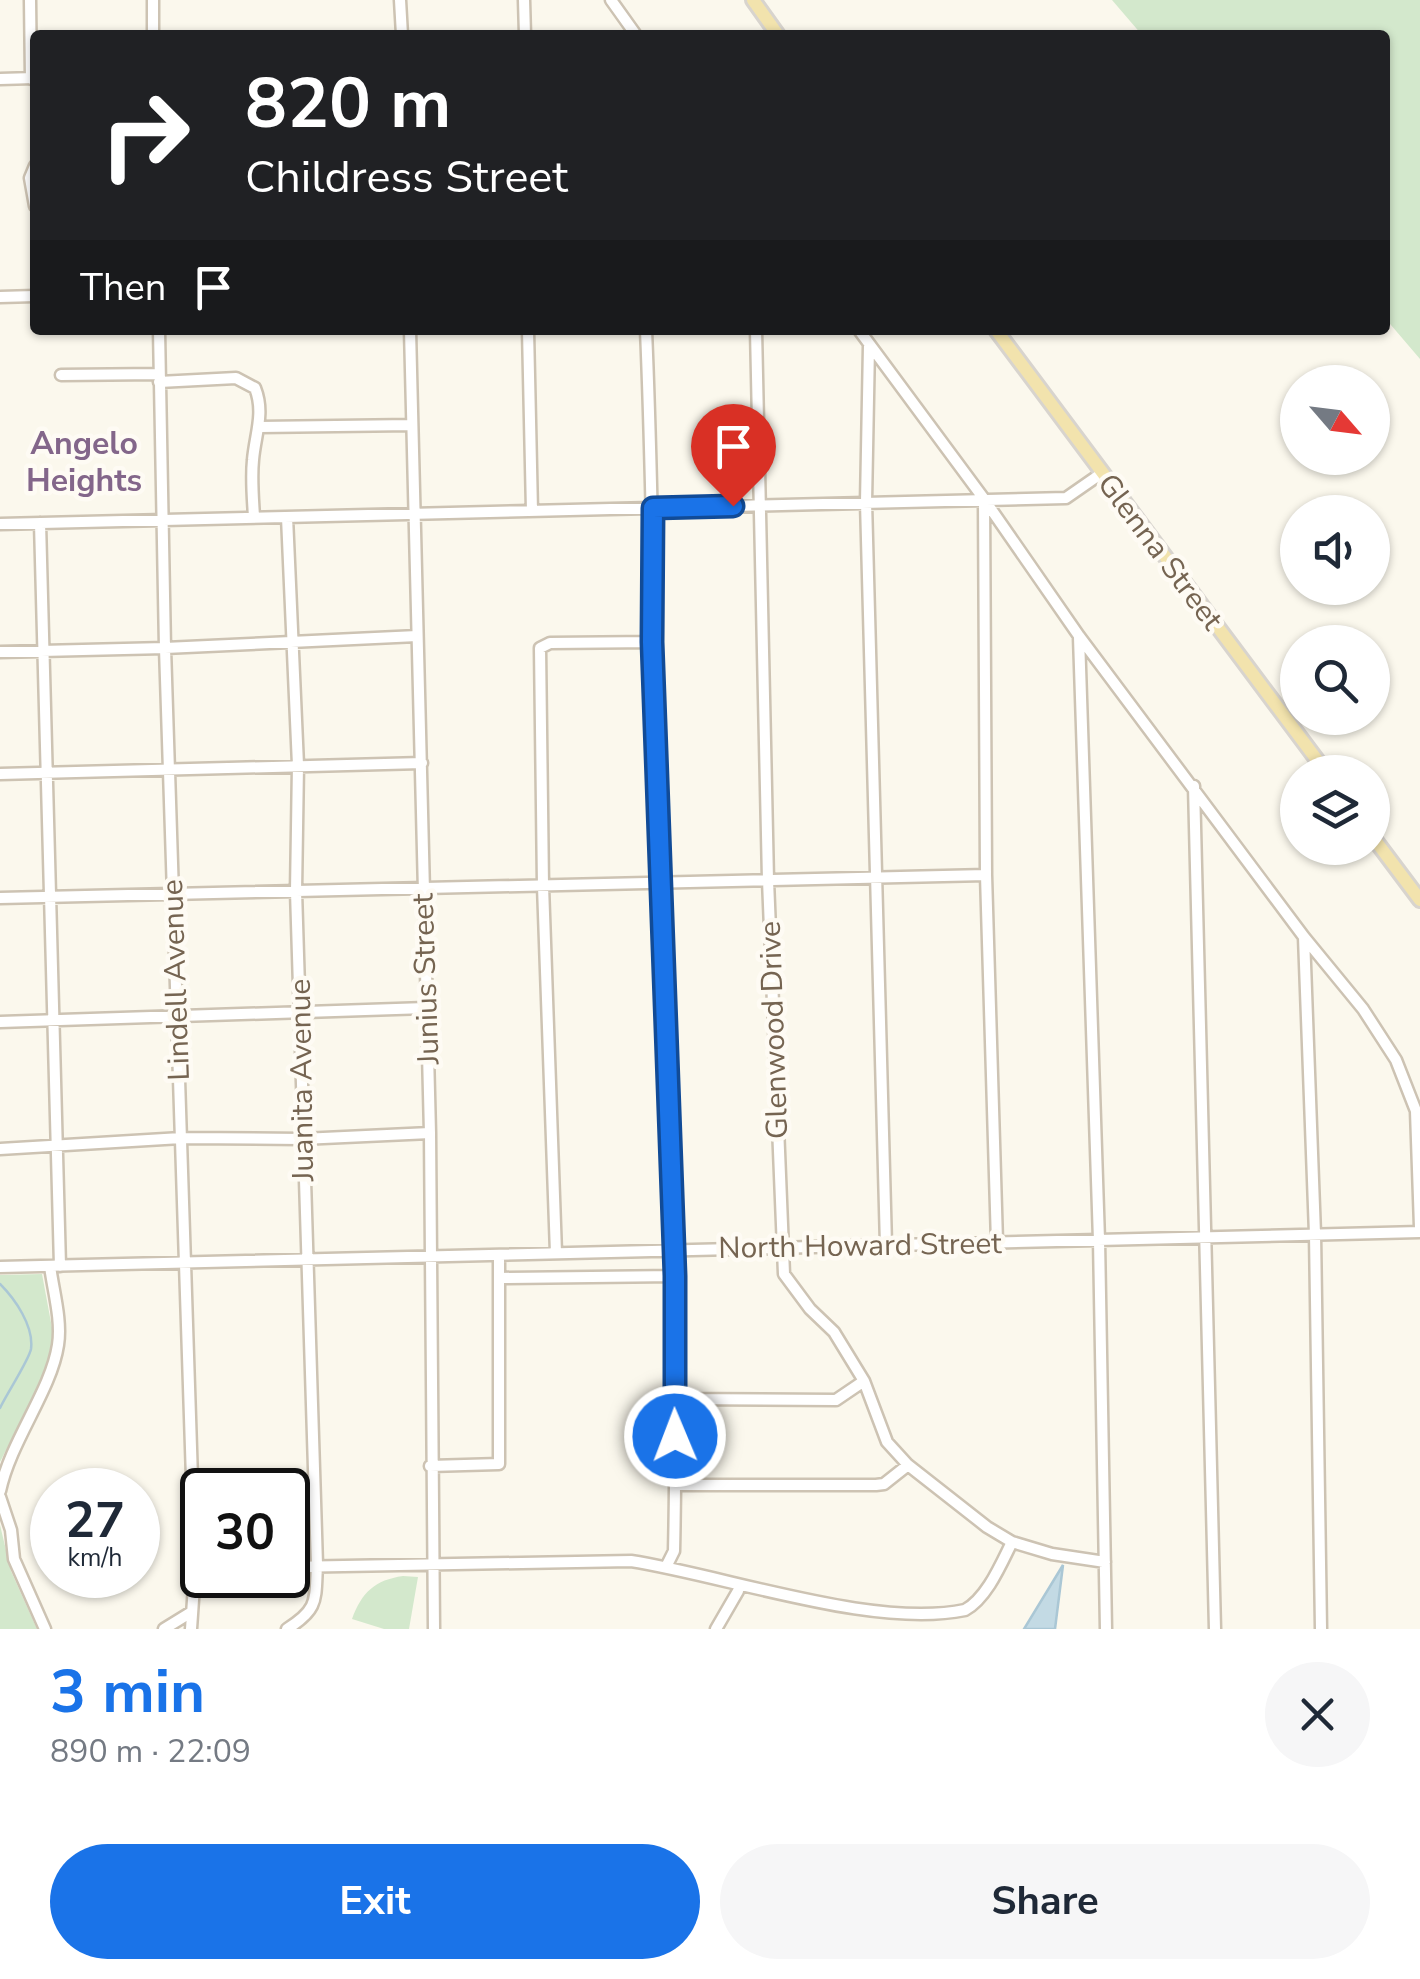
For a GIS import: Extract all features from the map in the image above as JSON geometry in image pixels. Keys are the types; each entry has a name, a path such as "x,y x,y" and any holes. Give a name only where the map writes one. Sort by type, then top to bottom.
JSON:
{"main road":[{"path":"753,0 774,30"},
{"name":"Glenna Street","path":"1000,335 1313,755"},
{"path":"1390,860 1420,900"}],"street":[{"path":"30,0 31,30"},
{"path":"152,0 153,30"},
{"path":"400,0 402,30"},
{"path":"524,0 525,30"},
{"path":"612,0 633,30"},
{"path":"0,79 30,78"},
{"path":"0,297 30,296"},
{"name":"Lindell Avenue","path":"159,335 183,1263 194,1468"},
{"name":"Junius Street","path":"410,335 430,1133 434,1629"},
{"path":"528,335 532,510"},
{"path":"646,335 653,508 652,642 675,1276 674,1551 666,1566"},
{"name":"Glenwood Drive","path":"756,335 768,880 784,1274 810,1310 834,1332 864,1381 887,1442 908,1465 1012,1542 1052,1554 1105,1562"},
{"path":"863,335 1079,636 1304,937 1363,1009 1396,1060 1416,1111 1420,1229"},
{"path":"869,344 866,502 886,1245"},
{"path":"61,375 236,378 248,382 260,398 260,427 253,460 254,518"},
{"path":"260,427 412,424"},
{"path":"0,524 1066,498 1102,473"},
{"path":"984,499 986,874 996,1242"},
{"name":"Juanita Avenue","path":"287,517 298,765 296,891 317,1565 314,1607 306,1618 287,1629"},
{"path":"40,523 54,1022 58,1345 6,1464 0,1494 12,1530 14,1559 44,1629"},
{"path":"0,652 417,636"},
{"path":"1079,636 1100,1240 1106,1629"},
{"path":"556,1253 543,886 540,648 550,643 652,642"},
{"path":"0,774 422,762"},
{"path":"1194,786 1215,1629"},
{"path":"0,898 986,874"},
{"path":"1304,937 1315,1234 1321,1629"},
{"path":"0,1022 426,1008"},
{"path":"0,1148 181,1138 302,1139 430,1133"},
{"name":"North Howard Street","path":"0,1267 1420,1229"},
{"path":"430,1466 500,1464 499,1255"},
{"path":"499,1278 675,1276"},
{"path":"674,1398 836,1400 864,1381"},
{"path":"676,1485 876,1486 908,1465"},
{"path":"905,1626 923,1625 967,1610 993,1578 1012,1542"},
{"path":"310,1565 631,1561 666,1566 831,1618"},
{"path":"716,1629 738,1591"},
{"name":"Lindell Avenue","path":"191,1629 193,1598"},
{"path":"164,1629 190,1613"}],"green space":[{"path":"1112,0 1420,0 1420,359 1390,324 1390,30 1138,30"},
{"path":"42,1274 55,1344 45,1373 0,1462 0,1275"},
{"path":"0,1525 11,1571 37,1629 0,1629"},
{"path":"403,1576 418,1577 409,1629 384,1629 352,1619 371,1589"}],"water":[{"path":"1063,1565 1055,1629 1024,1629"}],"waterway":[{"path":"0,1284 22,1314 31,1340 29,1354 0,1408"}],"district":[{"name":"Angelo Heights","path":"84,462"}],"route":[{"path":"675,1436 675,1276 652,642 653,508 733,506"}]}
